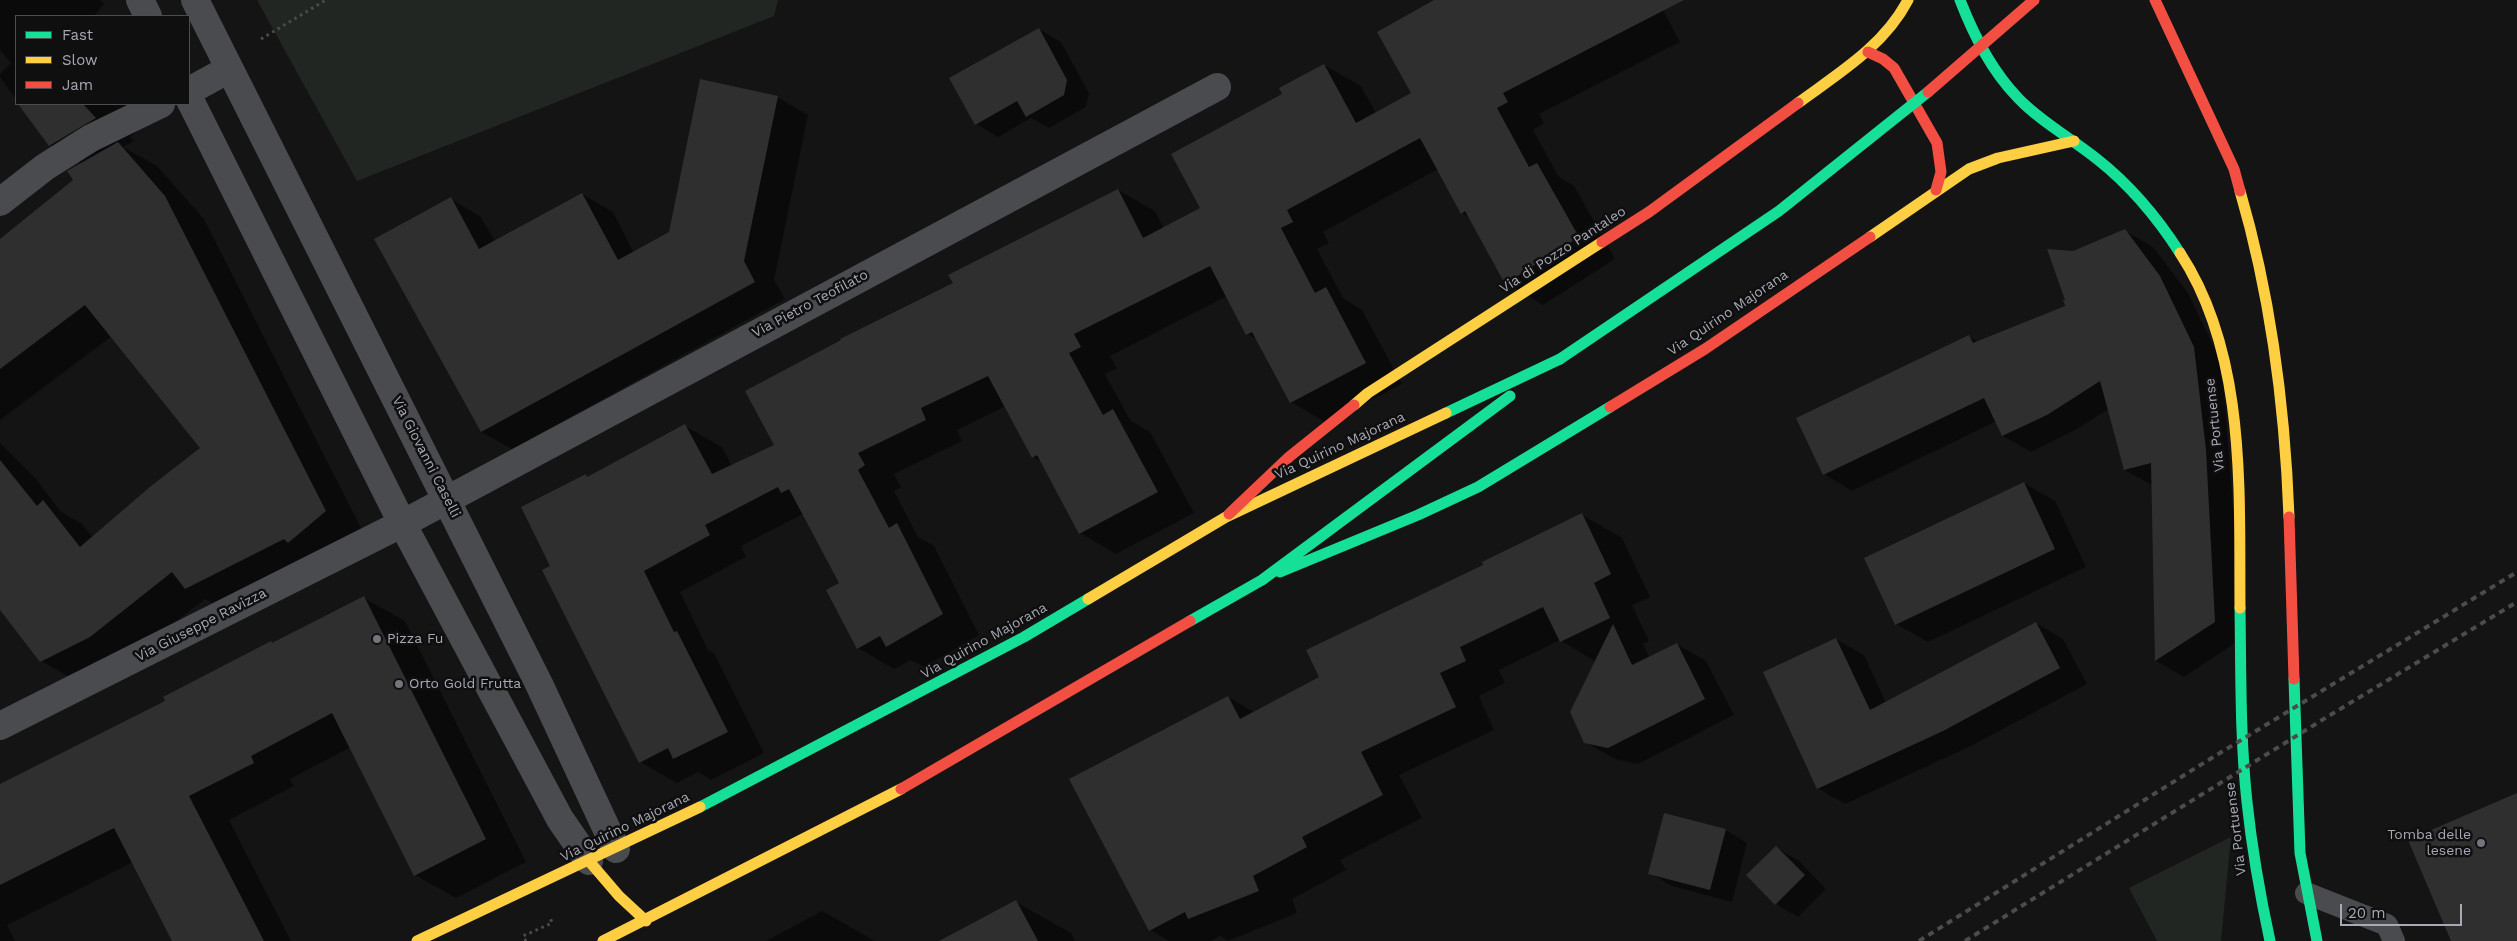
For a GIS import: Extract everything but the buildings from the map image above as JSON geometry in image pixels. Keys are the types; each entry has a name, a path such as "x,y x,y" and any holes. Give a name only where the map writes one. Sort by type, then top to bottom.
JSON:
{"main road":[{"name":"Via di Pozzo Pantaleo","path":"1226,517 1289,457 1368,393 1649,212 1868,52 1892,26 1908,0"},
{"name":"Via Portuense","path":"1960,0 1986,54 2003,80 2029,108 2074,141 2134,193 2173,244 2193,276 2211,313 2219,345 2232,421 2238,526 2243,742 2247,801 2256,877 2270,941"},
{"name":"Via Quirino Majorana","path":"602,941 646,921 878,802 1262,580 1560,359 1672,285 1778,211 1950,76 2034,0"},
{"path":"2155,0 2234,169 2249,221 2269,318 2287,466 2300,853 2306,893 2318,941"},
{"path":"2170,33 2174,14"},
{"path":"1868,52 1884,59 1894,68 1937,143 1940,172 1936,190"},
{"name":"Via Quirino Majorana","path":"1262,580 1418,515 1478,487 1705,349 1969,169 1985,162 2074,141"},
{"name":"Via Quirino Majorana","path":"417,941 616,849 853,728 1024,637 1226,517 1560,359"},
{"path":"590,861 619,896 646,921"}],"street":[{"path":"140,0 148,15"},
{"name":"Via Giovanni Caselli","path":"195,0 539,684 616,849"},
{"path":"190,89 229,69"},
{"name":"Via Pietro Teofilato","path":"402,523 1217,87"},
{"path":"190,100 402,523 560,819 590,861"},
{"path":"0,202 45,167 91,138 159,105"},
{"name":"Via Giuseppe Ravizza","path":"0,726 402,523"}],"lane":[{"path":"2306,893 2387,925 2394,941"}],"path":[{"path":"261,39 326,0"},
{"path":"526,941 523,936 552,923 546,910"}],"shaded area":[{"path":"257,0 778,0 774,16 357,181"},
{"path":"2231,837 2221,941 2157,941 2129,888"}],"railway":[{"path":"1919,941 2210,759 2517,572"},
{"path":"1965,941 2517,602"}],"traffic: fast":[{"path":"1960,0 1984,52 2008,87 2036,115 2087,151 2121,180 2152,214 2180,253"},
{"path":"1560,359 1779,211 1928,92"},
{"path":"1446,413 1560,359"},
{"path":"1190,621 1262,580 1510,396"},
{"path":"1280,572 1418,515 1478,487 1610,407"},
{"path":"700,807 1024,637 1088,599"},
{"path":"2240,608 2241,705 2245,778 2254,855 2270,941"},
{"path":"2294,679 2300,853 2317,941"}],"traffic: slow":[{"path":"1798,103 1859,58 1873,45 1898,16 1908,0"},
{"path":"1870,237 1969,169 1998,158 2074,141"},
{"path":"2240,191 2260,271 2275,353 2284,435 2289,517"},
{"path":"1354,405 1368,393 1602,242"},
{"path":"2180,253 2202,293 2218,335 2228,379 2235,425 2238,471 2240,608"},
{"path":"1088,599 1226,517 1446,413"},
{"path":"603,941 901,789"},
{"path":"417,941 700,807"},
{"path":"589,861 619,896 646,921"}],"traffic: jam":[{"path":"1928,92 2034,0"},
{"path":"2155,0 2234,169 2240,191"},
{"path":"1868,52 1883,59 1894,68 1937,143 1941,172 1936,190"},
{"path":"1602,242 1649,212 1798,103"},
{"path":"1610,407 1705,349 1870,237"},
{"path":"1229,514 1289,457 1354,405"},
{"path":"2289,517 2294,679"},
{"path":"901,789 1190,621"}],"place":[{"name":"Pizza Fu","path":"377,639"},
{"name":"Orto Gold Frutta","path":"399,684"},
{"name":"Tomba delle lesene","path":"2481,843"}]}
